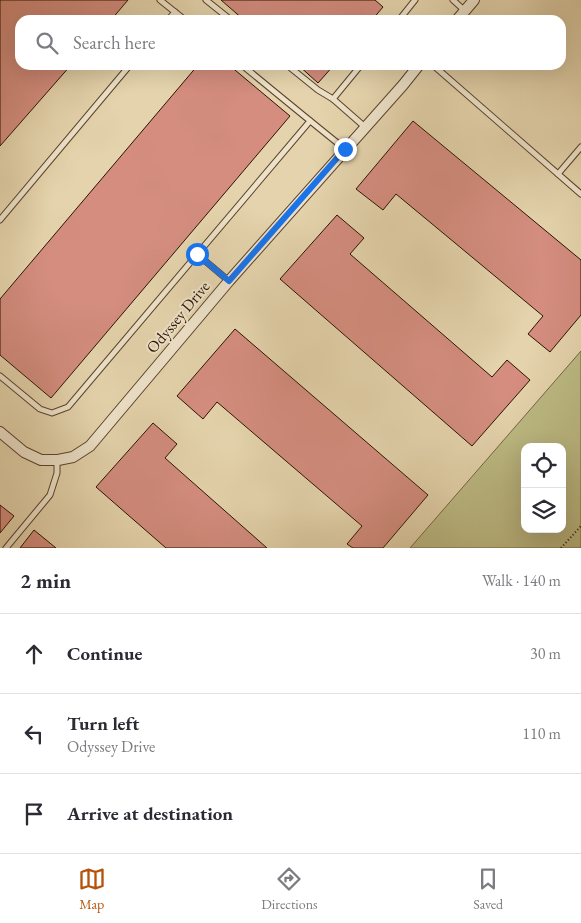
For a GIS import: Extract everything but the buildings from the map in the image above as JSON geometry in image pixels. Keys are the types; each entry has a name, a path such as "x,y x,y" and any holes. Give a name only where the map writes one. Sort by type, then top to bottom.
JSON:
{"street":[{"path":"461,15 474,0"},
{"name":"Odyssey Drive","path":"0,432 24,452 41,460 58,460 74,457 90,446 229,281 415,70"}],"lane":[{"path":"160,0 179,15"},
{"path":"206,0 225,15"},
{"path":"453,0 465,11"},
{"path":"402,15 412,1"},
{"path":"0,220 126,70"},
{"path":"248,70 345,149"},
{"path":"293,70 318,90 333,99 365,127"},
{"path":"333,99 357,70"},
{"path":"439,70 581,194"},
{"path":"0,376 40,409 52,413 68,407 310,121"},
{"path":"558,174 581,147"},
{"path":"197,254 229,281"},
{"path":"6,548 50,495 57,474 58,460"}],"path":[{"path":"561,548 581,526"}],"shaded area":[{"path":"581,351 581,548 410,548"}],"route":[{"path":"197,254 229,281 345,149"}]}
